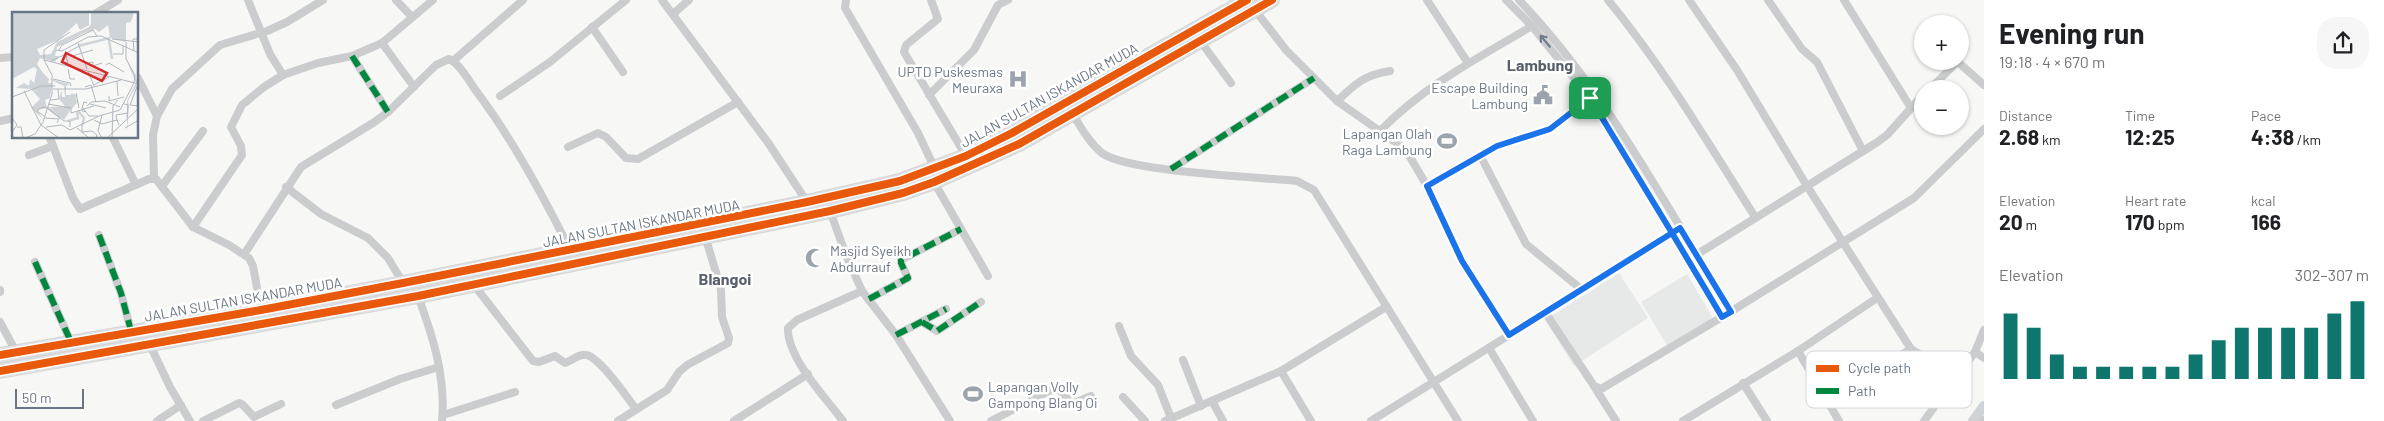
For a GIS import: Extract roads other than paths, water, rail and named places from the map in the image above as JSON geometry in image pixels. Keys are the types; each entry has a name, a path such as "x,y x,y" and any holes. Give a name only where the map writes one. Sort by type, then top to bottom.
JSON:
{"highway":[{"name":"JALAN SULTAN ISKANDAR MUDA","path":"2,374 474,285 903,193 966,156 1012,133 1249,2 1272,0"},
{"name":"JALAN SULTAN ISKANDAR MUDA","path":"0,355 262,310 403,283 808,202 900,181 934,176 1019,144 1201,42 1249,2"}],"street":[{"path":"98,12 118,0"},
{"path":"248,0 270,54 283,75"},
{"path":"262,310 253,266 245,254 193,227 154,178 153,135 157,116 172,88 220,45 261,33 287,22 322,0"},
{"path":"396,0 412,17"},
{"path":"193,227 242,155 242,146 231,127 242,105 264,87 283,75 318,63 352,56 382,43 433,0"},
{"path":"452,61 523,0"},
{"path":"500,96 550,62 626,0"},
{"path":"662,0 738,102 808,202"},
{"path":"673,14 689,0"},
{"path":"846,0 845,8 918,133 934,176 988,276"},
{"path":"931,0 939,16 938,19 904,49 966,156"},
{"path":"929,95 974,50 998,6 1008,0"},
{"path":"1427,0 1468,63"},
{"path":"1506,0 1532,26 1590,98 1722,317"},
{"path":"1519,0 1563,50 1603,102 1731,312"},
{"path":"1608,0 1642,42 1676,92 1755,217"},
{"path":"1689,0 1737,70 1877,298 1911,349 1914,351"},
{"path":"1768,0 1802,49 1817,62 1863,151"},
{"path":"1844,0 1911,108"},
{"path":"1249,2 1286,50 1337,101 1401,146 1410,157 1427,186 1462,261 1509,335"},
{"path":"1380,131 1422,93 1468,63 1532,26"},
{"path":"592,27 623,72"},
{"path":"1201,42 1231,83"},
{"path":"382,43 414,87"},
{"path":"1556,56 1563,50"},
{"path":"352,56 388,112"},
{"path":"245,254 301,166 388,112 436,65 444,60 452,61 487,104 542,194 570,250"},
{"path":"1939,80 1956,63 1959,63 1984,85"},
{"path":"1337,101 1360,80 1374,73 1390,71"},
{"path":"1171,169 1314,78"},
{"path":"139,80 157,116"},
{"path":"1427,186 1497,146 1550,129 1590,98"},
{"path":"568,147 598,133 606,137 626,158 638,159 738,102"},
{"path":"1696,255 1863,151 1887,134 1914,105"},
{"path":"1072,114 1092,143 1110,158 1171,169 1297,181 1314,190 1458,421"},
{"path":"1594,386 1601,389 1610,384 1731,312 1925,190 1984,130"},
{"path":"162,186 204,131"},
{"path":"50,139 73,198 80,209 154,178"},
{"path":"113,139 136,185"},
{"path":"29,155 53,146"},
{"path":"1480,155 1526,244 1581,289"},
{"path":"286,187 321,214 368,238 388,258 403,283"},
{"path":"830,210 846,255 862,290 896,336 950,421"},
{"path":"1376,420 1680,228"},
{"path":"869,299 908,278 901,263 902,260 961,229"},
{"path":"99,235 121,293 131,331"},
{"path":"618,421 667,390 682,368 726,345 729,341 722,317 721,289 705,236"},
{"path":"34,262 71,342"},
{"path":"474,285 533,361 539,362 555,356 565,363 581,355 588,356 615,380 636,409"},
{"path":"843,421 791,348 788,328 797,320 862,290"},
{"path":"418,296 433,338 439,367 442,418 515,392"},
{"path":"1688,420 1798,351 1877,298"},
{"path":"922,322 937,331 951,324 981,302"},
{"path":"1118,326 1131,356 1158,385 1168,420 1281,371 1386,307"},
{"path":"896,336 946,308"},
{"path":"1545,312 1616,421"},
{"path":"0,322 16,352"},
{"path":"1972,356 1984,330"},
{"path":"150,345 190,421"},
{"path":"1489,348 1533,421"},
{"path":"1798,351 1806,365"},
{"path":"1975,352 1984,358"},
{"path":"1183,360 1201,406"},
{"path":"336,404 400,379 439,367"},
{"path":"1281,371 1312,421"},
{"path":"734,421 808,374"},
{"path":"1743,384 1767,421"},
{"path":"991,421 1057,387 1072,404 1091,396"},
{"path":"1123,397 1145,421"},
{"path":"1212,401 1223,421"},
{"path":"203,421 239,403 254,417 280,404"},
{"path":"156,421 181,405"},
{"path":"1832,408 1839,421"},
{"path":"1924,421 1934,408"}],"waterway":[{"path":"1973,421 1984,406"}],"place":[{"name":"UPTD Puskesmas Meuraxa","path":"1018,79"},
{"name":"Escape Building Lambung","path":"1543,95"},
{"name":"Lapangan Olah Raga Lambung","path":"1447,141"},
{"name":"Masjid Syeikh Abdurrauf","path":"815,258"},
{"name":"Lapangan Volly Gampong Blang Oi","path":"973,394"}],"district":[{"name":"Lambung","path":"1540,64"},
{"name":"Blangoi","path":"725,278"}]}
